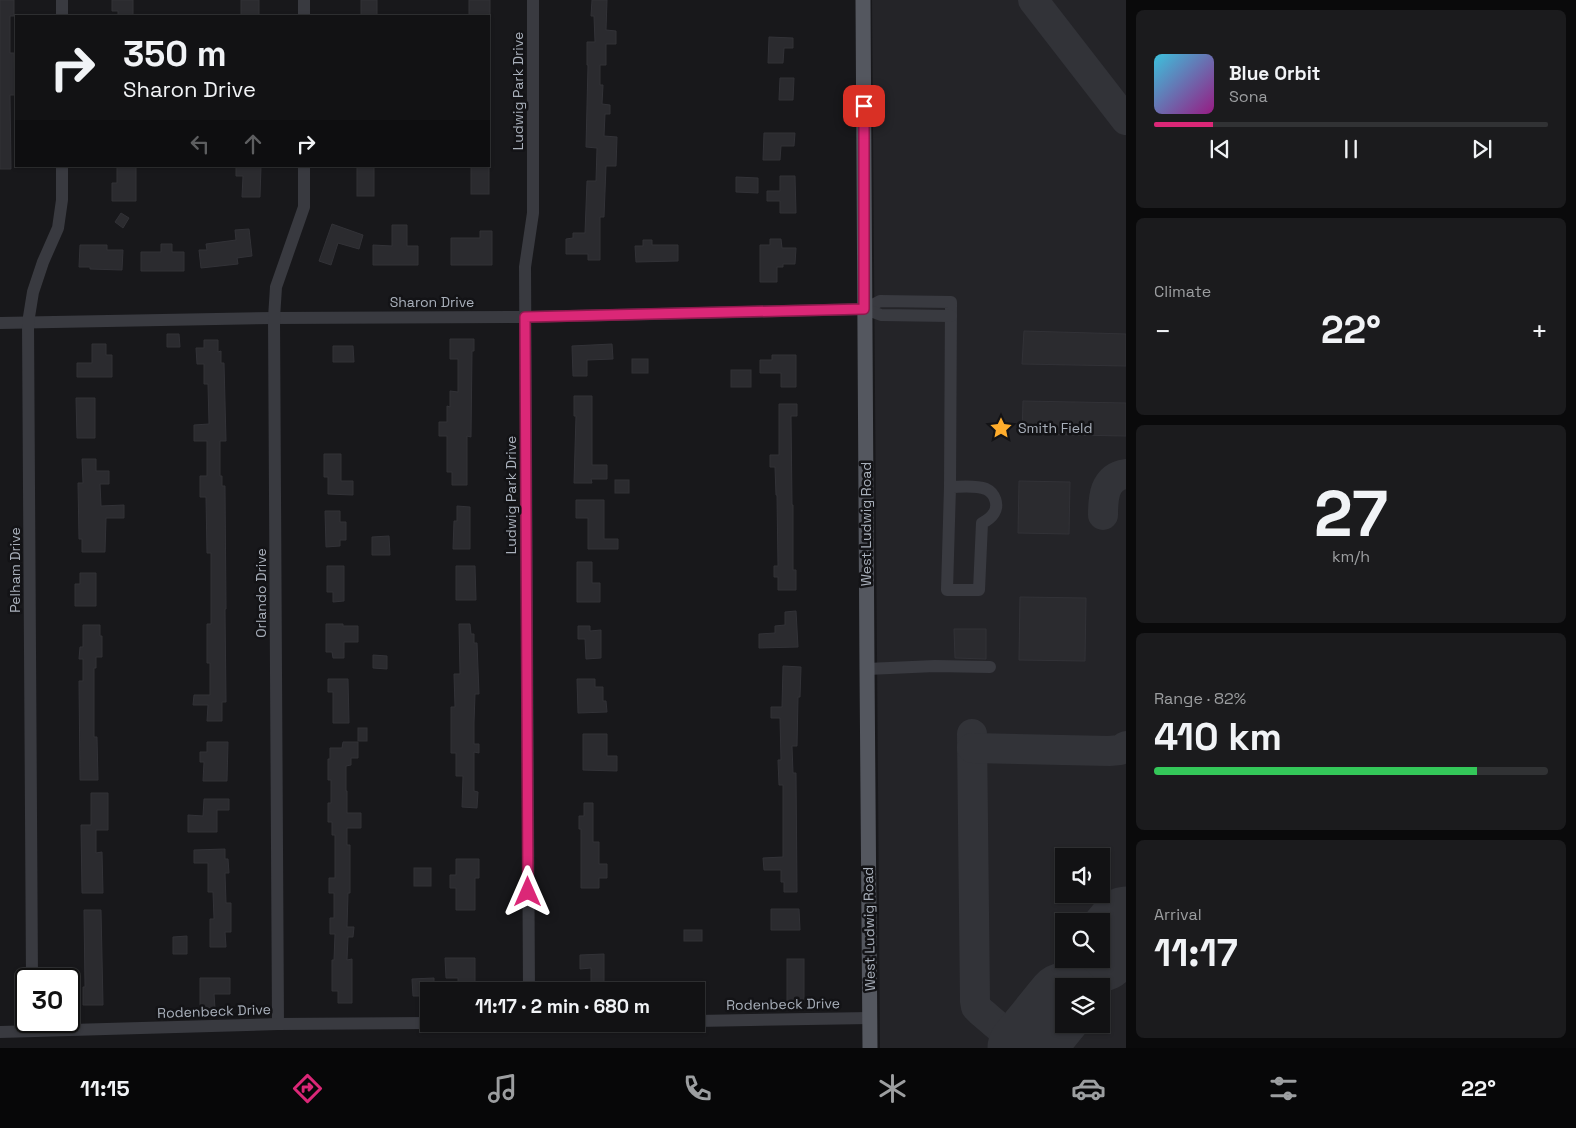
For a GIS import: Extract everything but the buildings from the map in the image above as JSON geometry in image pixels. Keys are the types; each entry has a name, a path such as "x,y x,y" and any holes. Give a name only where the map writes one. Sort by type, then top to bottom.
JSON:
{"main road":[{"name":"West Ludwig Road","path":"863,0 870,1048"}],"street":[{"path":"62,0 62,15"},
{"path":"304,0 304,15"},
{"name":"Ludwig Park Drive","path":"529,982 525,267 532,213 533,0"},
{"name":"Pelham Drive","path":"32,968 28,322 33,292 43,262 58,228 62,200 62,167"},
{"name":"Orlando Drive","path":"278,1024 274,318 276,287 304,207 304,167"},
{"path":"864,309 880,301 951,302 950,487 947,590 979,590 982,523 994,514 996,500 991,492 986,489 950,487"},
{"path":"864,309 881,315 951,316"},
{"name":"Sharon Drive","path":"0,323 274,318 525,317 864,309"},
{"path":"866,669 935,666 990,667"},
{"name":"Rodenbeck Drive","path":"705,1021 870,1018"},
{"name":"Rodenbeck Drive","path":"80,1026 420,1024"},
{"name":"Rodenbeck Drive","path":"0,1032 15,1029"}],"shaded area":[{"name":"Smith Field","path":"872,0 1126,0 1126,1048 880,1048"}],"taxiway":[{"path":"1033,0 1126,120"},
{"path":"1103,515 1106,489 1113,479 1126,474"},
{"path":"972,734 976,1007 1000,1028 1013,1035 1029,1034 1039,1030"},
{"path":"972,748 1109,751 1120,750 1126,746"}],"runway":[{"path":"1110,943 1126,924"},
{"path":"1025,1048 1055,1011"}],"place":[{"name":"Smith Field","path":"1001,428"}],"route":[{"path":"528,892 525,317 864,309 864,106"}]}
